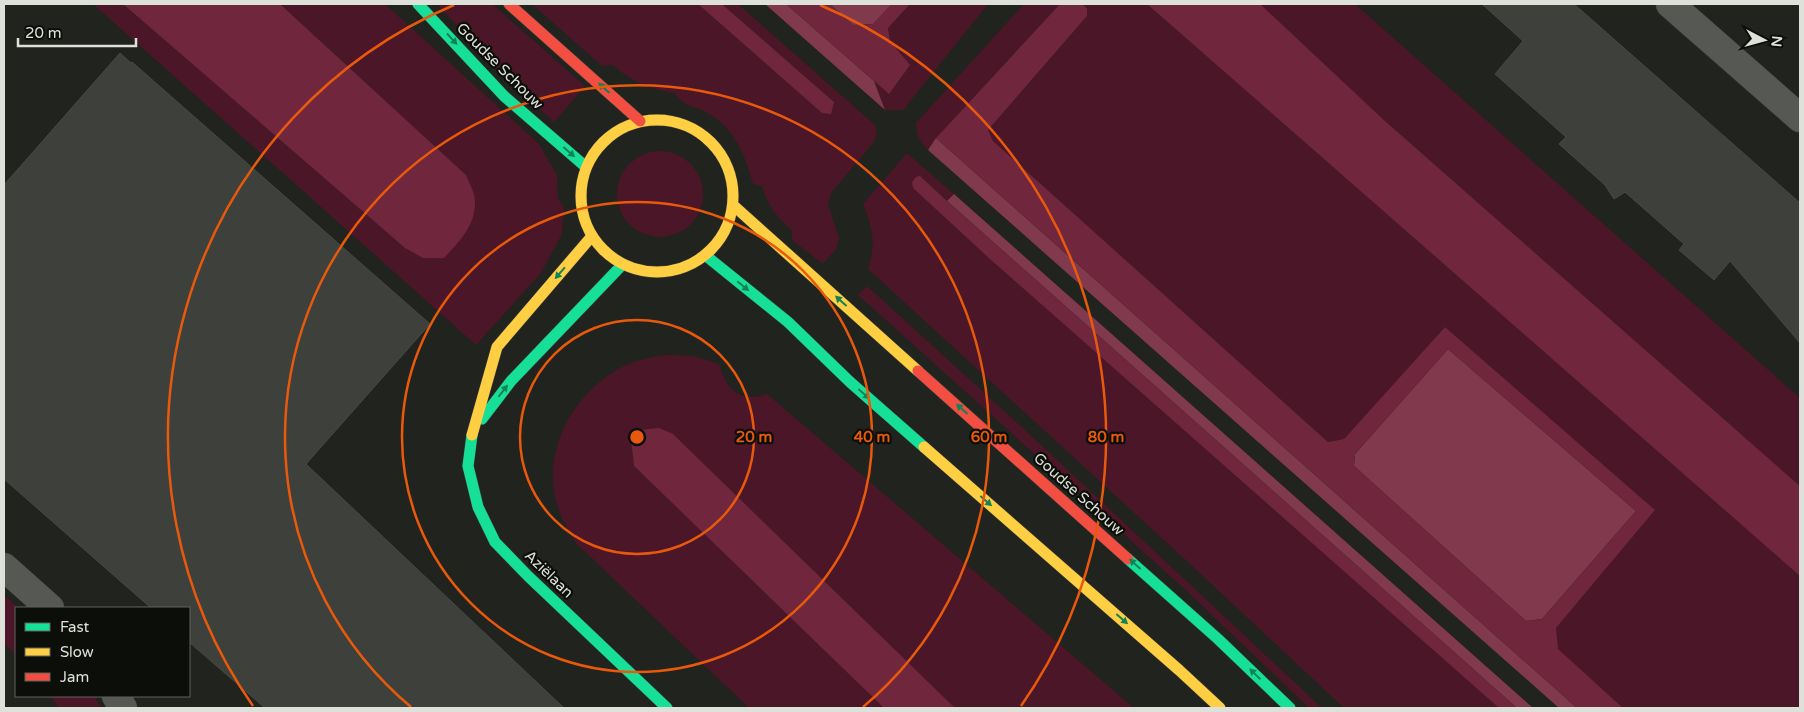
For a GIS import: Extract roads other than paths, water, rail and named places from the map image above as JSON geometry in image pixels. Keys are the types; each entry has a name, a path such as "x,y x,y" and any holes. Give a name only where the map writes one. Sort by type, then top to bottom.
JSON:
{"main road":[{"name":"Goudse Schouw","path":"418,4 504,96 586,167"},
{"path":"509,4 640,121"},
{"path":"652,119 676,122 699,132 717,148 729,169 732,181 733,205 721,238 705,255 684,267 659,272 647,272 623,264 611,257 592,236 586,224 581,195 586,167 592,156 608,137 629,124 640,121 652,119"},
{"name":"Goudse Schouw","path":"733,205 1218,639 1290,708"},
{"name":"Aziëlaan","path":"592,236 497,347 474,430 468,466 478,507 495,542 528,576 667,708"},
{"path":"705,255 788,322 850,382 1157,650 1220,708"},
{"name":"Aziëlaan","path":"474,430 511,381 623,264"}],"street":[{"path":"1670,4 1800,118"},
{"path":"4,567 49,607"},
{"path":"117,697 123,708"}]}
